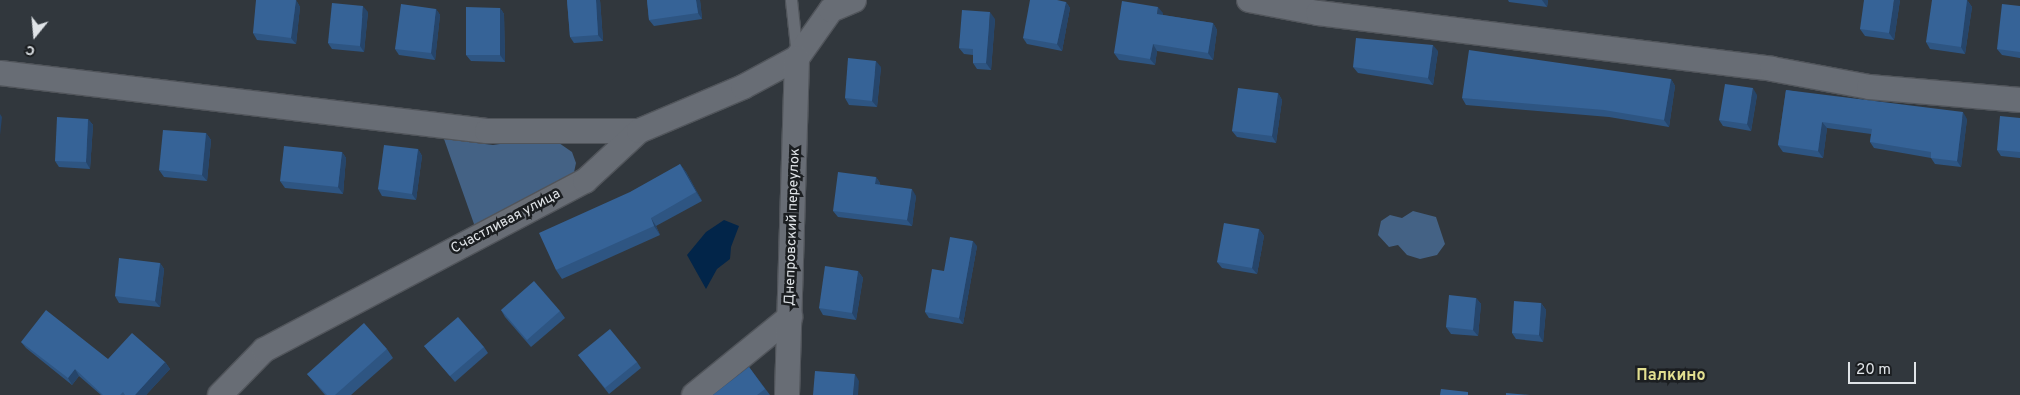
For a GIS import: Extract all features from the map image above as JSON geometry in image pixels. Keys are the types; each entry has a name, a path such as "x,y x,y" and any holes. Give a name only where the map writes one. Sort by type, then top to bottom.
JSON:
{"street":[{"path":"797,58 831,10 854,0"},
{"path":"1249,0 1318,13 1772,69 1869,87 2020,100"},
{"name":"Счастливая улица","path":"220,395 264,350 585,181 639,131 743,87 797,58"},
{"name":"Днепровский переулок","path":"787,395 797,58"},
{"path":"0,73 487,131 639,131"},
{"path":"694,395 790,317"}],"lane":[{"path":"791,0 797,58"}],"shaded area":[{"path":"444,139 493,145 521,141 559,143 572,152 576,163 573,177 486,227 474,224"},
{"path":"1413,211 1436,217 1445,244 1437,255 1420,259 1407,255 1398,245 1389,247 1378,235 1381,221 1390,215 1402,218"},
{"path":"724,220 739,226 731,247 730,259 717,269 706,289 687,255 706,232"}],"building":[{"path":"256,0 296,0 291,38 253,33"},
{"path":"567,0 596,0 598,35 570,37"},
{"path":"647,0 696,0 698,13 649,20"},
{"path":"1030,0 1066,2 1057,44 1023,38"},
{"path":"1864,0 1894,0 1889,33 1860,29"},
{"path":"1932,0 1967,0 1961,47 1926,42"},
{"path":"1122,1 1158,7 1157,14 1213,23 1208,53 1153,44 1150,59 1114,53"},
{"path":"332,3 363,6 360,46 328,43"},
{"path":"401,4 436,9 431,53 395,49"},
{"path":"2002,4 2020,6 2020,52 1997,49"},
{"path":"466,7 500,8 500,55 466,55"},
{"path":"962,10 990,12 986,63 973,63 973,49 959,48"},
{"path":"1356,38 1433,45 1428,78 1353,67"},
{"path":"1469,50 1671,79 1664,120 1604,110 1462,98"},
{"path":"848,58 876,61 872,101 845,98"},
{"path":"1725,84 1753,88 1747,124 1719,120"},
{"path":"1238,88 1278,93 1272,136 1232,131"},
{"path":"1786,90 1963,112 1957,161 1931,158 1931,152 1870,142 1872,129 1822,122 1818,151 1778,145"},
{"path":"2000,116 2020,118 2020,152 1997,150"},
{"path":"57,117 88,119 86,162 55,161"},
{"path":"163,130 206,133 202,175 159,170"},
{"path":"384,145 418,149 412,194 378,189"},
{"path":"284,146 342,152 338,187 280,181"},
{"path":"680,164 696,192 651,218 654,226 556,270 539,233 630,192"},
{"path":"838,172 876,177 875,184 912,189 907,220 833,211"},
{"path":"1224,223 1259,229 1252,268 1217,262"},
{"path":"950,237 973,241 959,318 925,312 932,269 944,271"},
{"path":"119,258 160,263 155,301 115,296"},
{"path":"825,266 858,271 852,313 819,308"},
{"path":"534,281 560,311 527,340 501,310"},
{"path":"1449,295 1476,298 1473,330 1446,327"},
{"path":"1514,301 1541,303 1539,335 1512,333"},
{"path":"46,310 108,359 132,333 165,362 135,395 125,395 123,392 120,395 103,395 75,369 68,378 21,342"},
{"path":"458,317 484,347 450,376 424,346"},
{"path":"364,323 387,349 335,395 327,395 307,374"},
{"path":"610,329 637,362 605,388 578,355"},
{"path":"749,367 765,389 757,395 713,395"},
{"path":"815,371 855,374 853,395 813,395"},
{"path":"1441,389 1468,392 1468,395 1440,395"},
{"path":"1506,393 1530,395 1506,395"}],"district":[{"name":"Палкино","path":"1671,376"}]}
